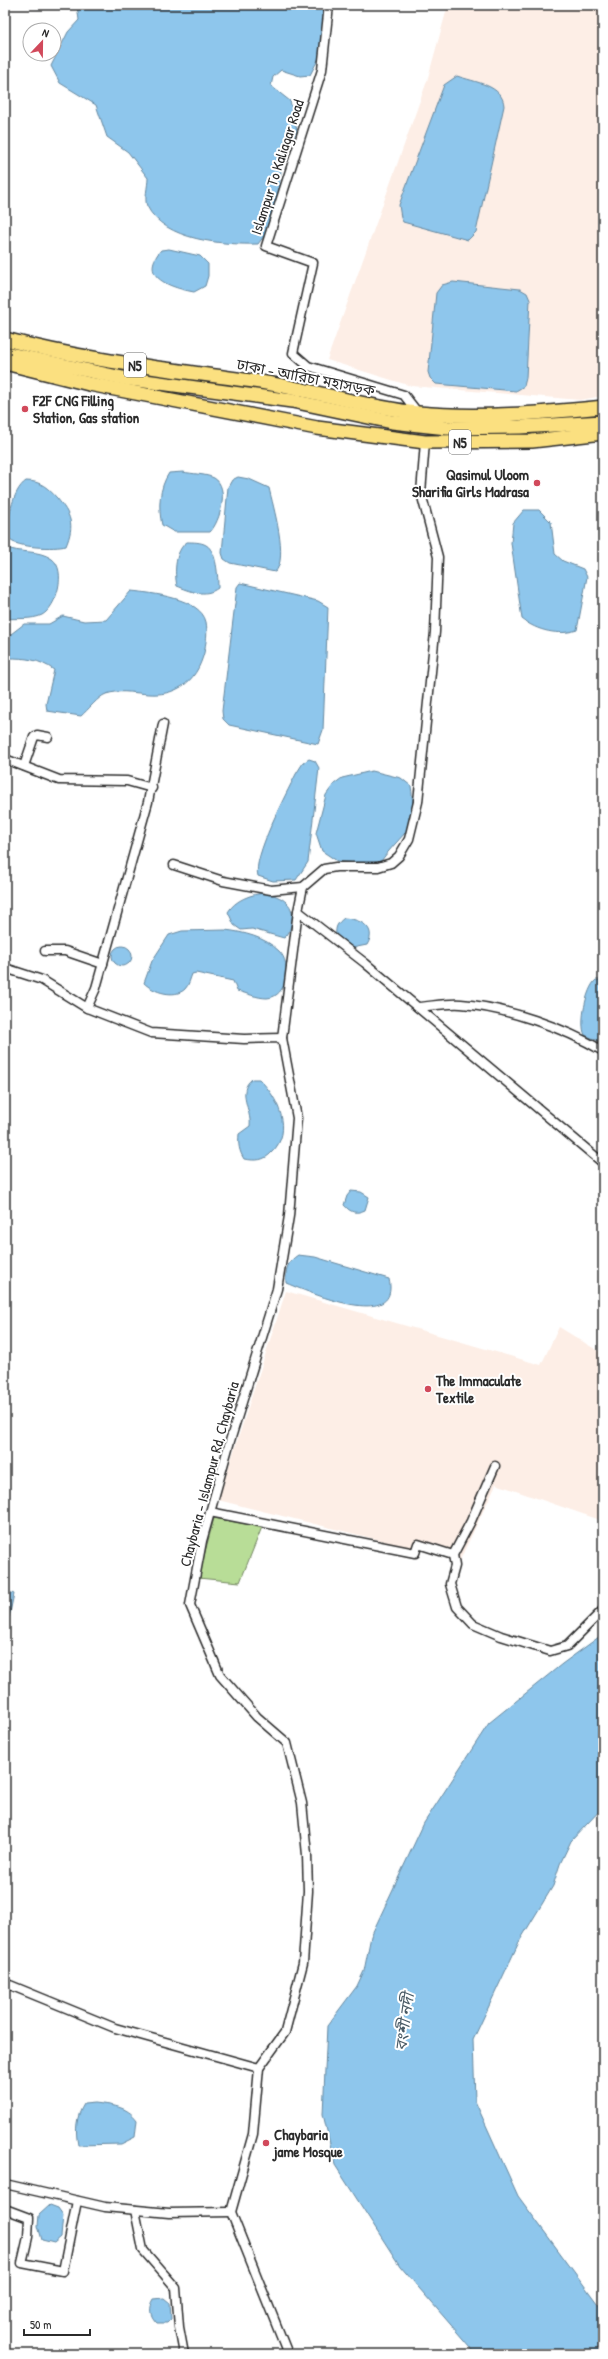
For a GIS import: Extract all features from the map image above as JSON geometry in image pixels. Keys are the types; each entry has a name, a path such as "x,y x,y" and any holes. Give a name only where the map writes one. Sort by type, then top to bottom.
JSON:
{"highway":[{"name":"ঢাকা - আরিচা মহাসড়ক","path":"5,339 97,360 266,390 418,413 462,416 519,416 603,407"},
{"name":"N5","path":"5,353 123,378 266,390 344,412 392,422 447,428 520,428 603,422"},
{"name":"N5","path":"5,363 89,384 274,418 317,428 425,442 532,441 603,433"}],"street":[{"name":"Islampur To Kaliagar Road","path":"329,5 322,70 266,246 312,263 293,353 308,366 404,395 418,413"},
{"path":"174,865 244,886 271,890 303,887 324,869 336,866 378,867 391,863 399,856 409,839 418,802 435,632 438,556 421,493 425,442"},
{"path":"87,1008 96,988 152,788 162,724"},
{"path":"24,766 34,737 37,735 48,737"},
{"path":"5,759 59,780 120,781 152,788"},
{"name":"Chaybaria - Islampur Rd, Chaybaria","path":"259,2068 285,2032 303,1963 308,1891 302,1803 287,1743 257,1717 220,1675 190,1605 210,1512 230,1441 277,1289 289,1216 297,1118 282,1038 298,911 303,887"},
{"path":"298,911 418,1007 603,1163"},
{"path":"45,951 65,951 103,964"},
{"path":"5,968 42,980 87,1008 151,1034 165,1036 244,1039 282,1038"},
{"path":"418,1007 460,1004 500,1010 582,1038 603,1051"},
{"path":"495,1466 471,1521 453,1555 456,1566 450,1584 457,1607 473,1624 501,1636 550,1651 567,1646 603,1610"},
{"path":"210,1512 415,1553 418,1544 453,1555"},
{"path":"5,1982 115,2028 259,2068 253,2134 231,2212 288,2354"},
{"path":"5,2184 105,2207 169,2213 231,2212"},
{"path":"5,2209 29,2218 28,2236 22,2263 63,2271 77,2201"},
{"path":"135,2210 143,2250 176,2288 179,2327 184,2354"}],"shaded area":[{"path":"448,5 603,5 603,396 580,400 411,386 327,360 427,81"},
{"path":"286,1291 541,1365 559,1327 603,1354 603,1521 496,1484 460,1560 218,1500"}],"green space":[{"path":"214,1518 262,1527 240,1582 198,1578"}],"water":[{"path":"23,5 51,5 43,9"},
{"path":"77,5 321,5 325,8 321,54 310,75 300,76 281,70 273,77 271,86 290,101 297,130 282,163 278,194 267,232 258,244 212,242 196,238 181,234 167,227 155,218 146,203 148,178 128,152 107,137 96,105 60,83 51,66 53,62 62,62 62,44 68,32 79,20"},
{"path":"457,76 486,85 493,89 499,93 504,106 476,232 468,240 403,222 399,205 444,85"},
{"path":"169,249 200,256 208,264 208,276 205,286 194,292 177,288 161,280 155,275 153,268 155,260 161,250"},
{"path":"453,282 520,289 527,293 530,300 526,378 524,386 516,391 436,384 430,378 428,372 436,293 442,285"},
{"path":"183,472 211,477 219,482 222,489 222,505 217,521 210,532 174,532 162,525 160,498 163,485 169,473"},
{"path":"238,477 249,479 269,488 279,532 281,556 279,565 275,572 230,563 224,559 222,553 228,487 232,480"},
{"path":"26,481 36,482 47,488 66,510 71,526 66,546 27,546 13,542 9,539 8,525 11,508 17,492 21,485"},
{"path":"524,510 539,510 551,522 555,554 563,561 583,569 587,577 577,630 570,632 548,631 534,627 522,619 511,543 513,523"},
{"path":"187,542 204,544 210,548 213,553 217,571 218,588 213,591 208,593 198,593 177,586 176,562 180,550"},
{"path":"5,547 47,556 56,564 59,571 59,579 56,597 47,611 42,615 29,618 5,619"},
{"path":"240,583 318,601 328,607 323,730 318,744 229,725 223,719 222,711 237,587"},
{"path":"131,591 174,598 195,607 202,614 206,622 207,630 204,653 196,672 186,684 171,692 162,694 116,692 106,694 96,701 81,716 47,711 46,704 54,670 37,661 20,658 8,658 5,649 11,634 24,624 49,624 63,616 84,621 106,620"},
{"path":"309,759 315,761 319,768 308,862 296,880 273,881 258,876 260,855 271,826 296,774 303,763"},
{"path":"372,771 401,778 411,786 413,810 411,822 406,832 381,861 366,864 337,861 322,851 316,833 326,795 334,784 342,778"},
{"path":"265,893 277,896 287,902 290,907 292,917 290,928 289,932 284,938 252,929 241,930 234,925 228,912 235,904 244,898"},
{"path":"344,918 361,922 369,929 370,939 367,945 352,948 336,935 337,925"},
{"path":"225,930 254,936 267,942 279,951 286,963 286,979 280,992 274,996 263,998 237,991 233,981 196,973 192,974 185,989 176,994 158,991 144,983 152,961 169,935 182,931"},
{"path":"122,946 129,949 132,956 129,963 122,966 115,963 112,956 115,949"},
{"path":"596,980 603,980 603,1043 585,1035 583,1030 584,1006 589,990"},
{"path":"252,1079 259,1079 266,1086 277,1104 283,1124 279,1144 269,1155 263,1159 256,1160 244,1159 240,1150 239,1141 239,1134 250,1126 245,1090 247,1084"},
{"path":"351,1191 361,1192 369,1197 365,1210 354,1212 349,1210 344,1205 347,1196"},
{"path":"298,1255 315,1257 389,1279 389,1295 381,1303 367,1306 331,1300 286,1283 286,1274 289,1264 291,1260"},
{"path":"5,1590 14,1594 9,1617 5,1617"},
{"name":"বংশী নদী","path":"603,1634 603,1807 571,1841 560,1864 553,1886 519,1942 473,2040 475,2101 518,2196 603,2311 603,2354 476,2354 400,2266 335,2165 323,2114 327,2026 357,1986 364,1971 371,1936 424,1823 489,1723 562,1664"},
{"path":"95,2103 118,2107 133,2115 137,2120 135,2137 121,2144 78,2145 76,2129 79,2114 84,2104"},
{"path":"50,2205 58,2208 63,2215 61,2237 54,2243 42,2240 38,2226 39,2215"},
{"path":"164,2298 170,2303 171,2319 167,2323 157,2323 151,2314 151,2305 154,2299"}],"place":[{"name":"F2F CNG Filling Station, Gas station","path":"25,409"},
{"name":"Qasimul Uloom Sharifia Girls Madrasa","path":"537,483"},
{"name":"The Immaculate Textile","path":"428,1389"},
{"name":"Chaybaria jame Mosque","path":"266,2143"}]}
